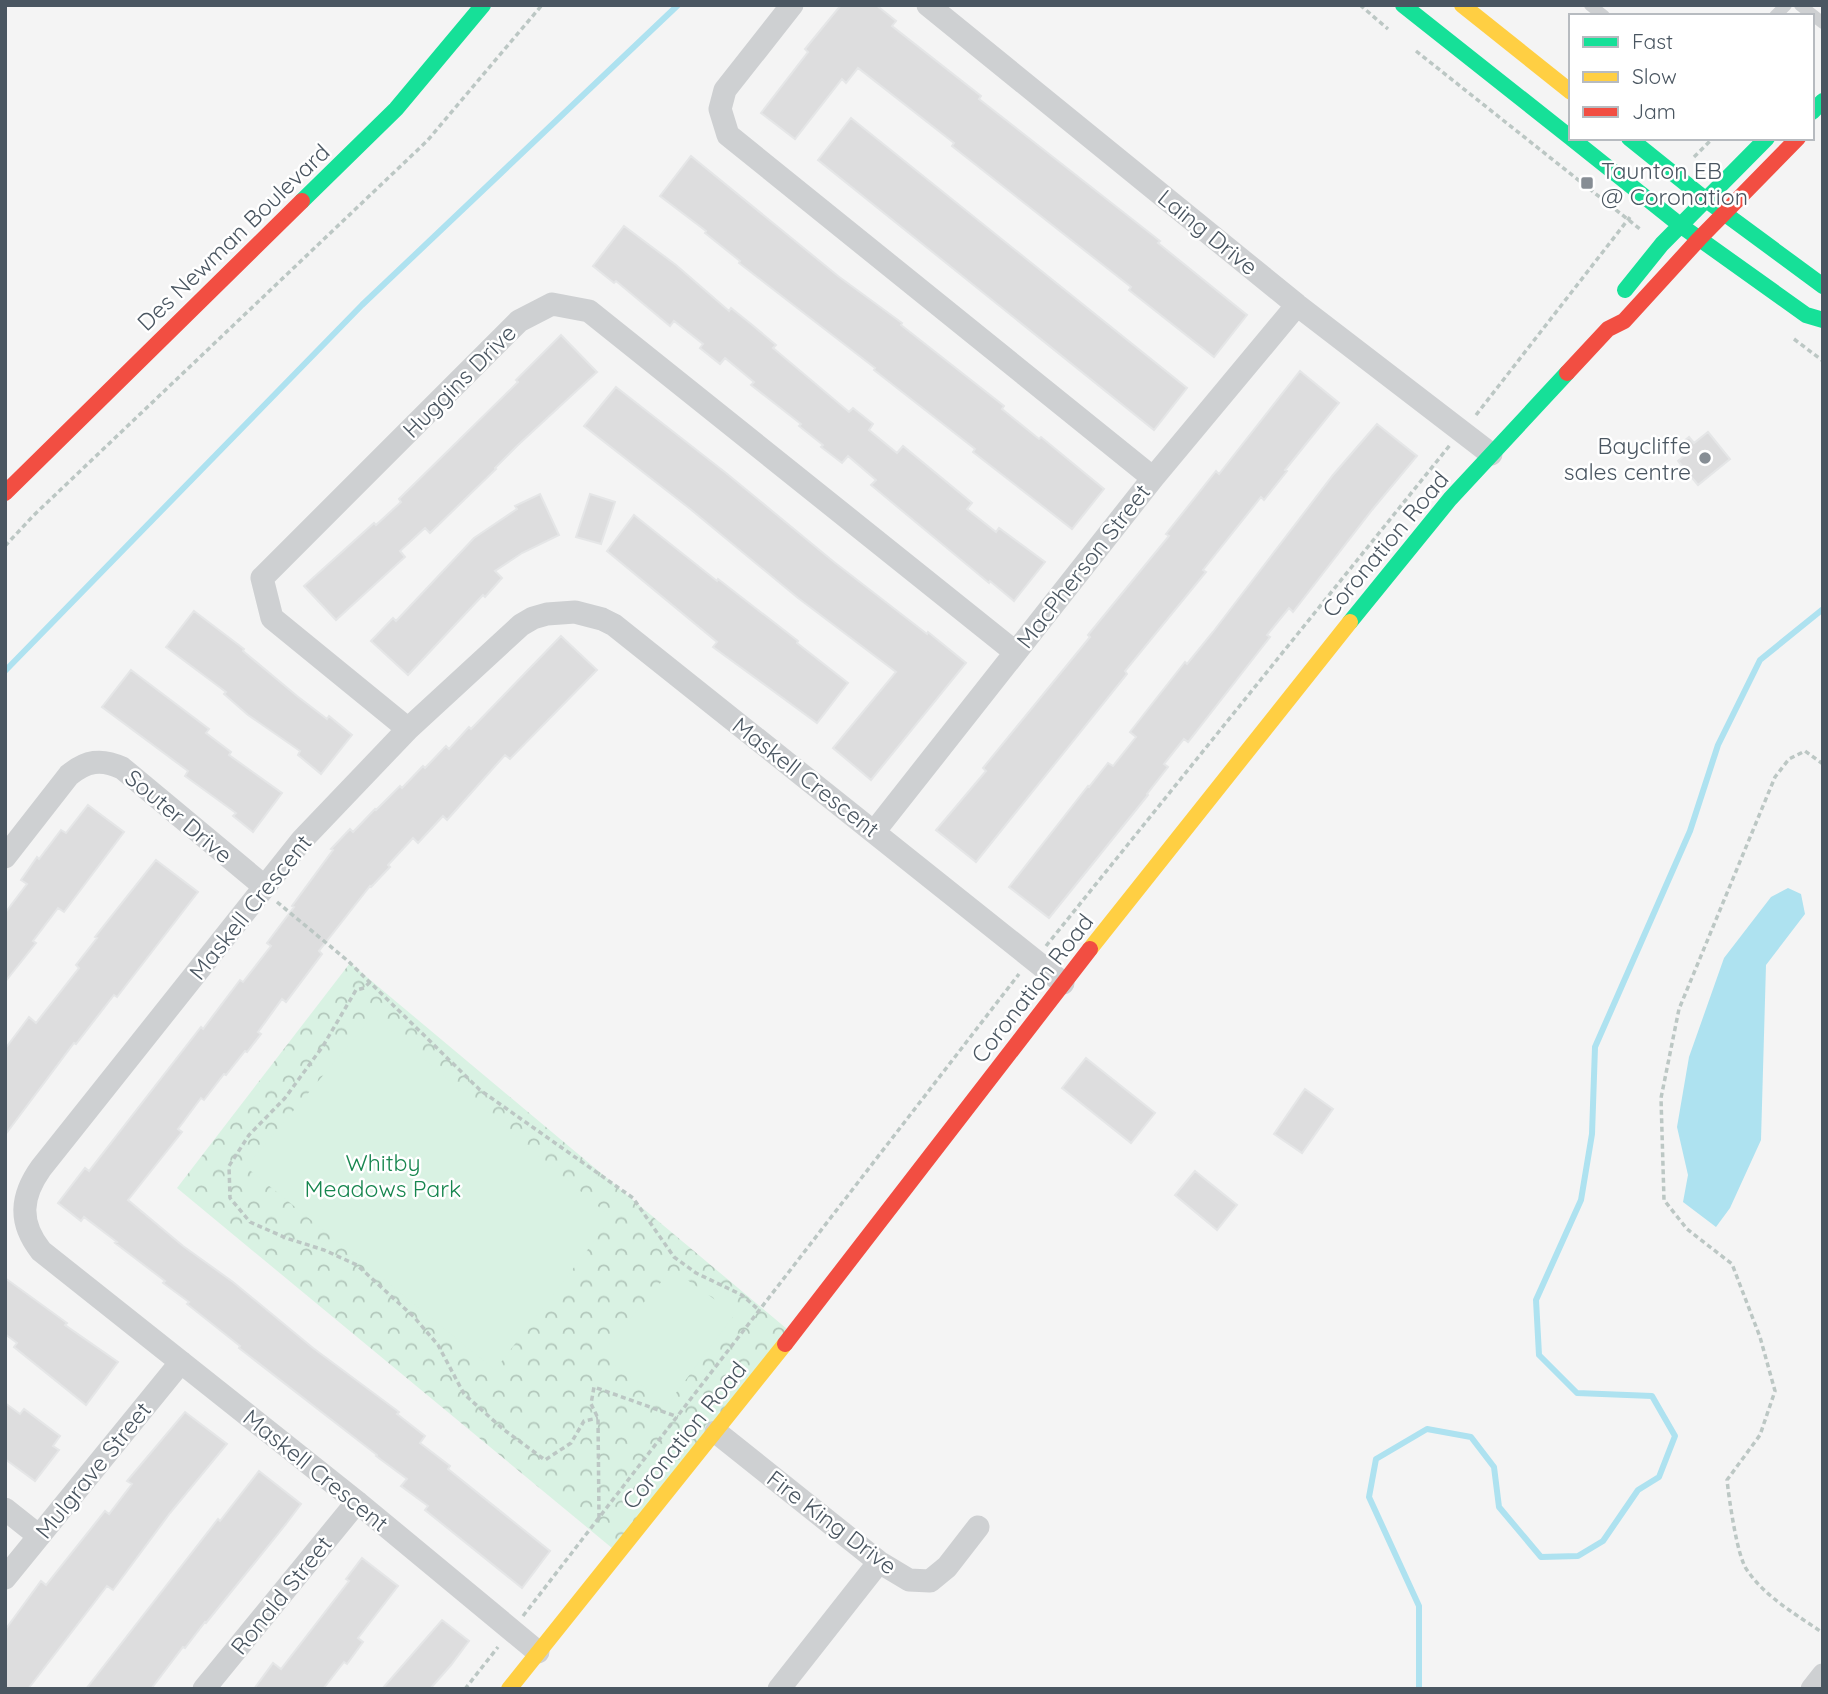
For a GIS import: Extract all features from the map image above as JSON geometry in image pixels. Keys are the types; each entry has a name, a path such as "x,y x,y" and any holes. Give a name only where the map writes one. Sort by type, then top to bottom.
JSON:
{"street":[{"name":"Des Newman Boulevard","path":"5,493 396,109 483,5"},
{"path":"792,5 724,90 720,109 728,135 1153,478"},
{"name":"Laing Drive","path":"928,5 1297,305 1491,454"},
{"path":"1403,5 1569,136"},
{"path":"1462,5 1569,90"},
{"path":"1574,140 1699,239 1806,315 1823,320"},
{"path":"1631,140 1705,199 1823,286"},
{"path":"1608,330 1615,303 1662,244 1765,140"},
{"name":"Coronation Road","path":"509,1689 716,1432 1063,983 1450,499 1608,330 1624,321 1699,239 1796,140"},
{"name":"Huggins Drive","path":"408,729 272,618 262,578 519,321 552,304 589,311 1015,652"},
{"name":"MacPherson Street","path":"874,832 1153,478 1297,305"},
{"name":"Maskell Crescent","path":"538,1652 357,1502 41,1251 26,1224 24,1204 29,1184 41,1168 302,840 408,729 521,625 561,611 589,614 614,625 1063,983"},
{"name":"Souter Drive","path":"5,857 69,775 91,762 104,761 122,768 265,887"},
{"name":"Mulgrave Street","path":"5,1578 181,1362"},
{"name":"Fire King Drive","path":"716,1432 879,1562 909,1580 930,1581 947,1567 978,1527"},
{"name":"Ronald Street","path":"204,1689 357,1502"},
{"path":"5,1509 39,1536"},
{"path":"779,1689 879,1562"}],"path":[{"path":"5,547 34,515 428,141 542,5"},
{"path":"1360,5 1390,30"},
{"path":"1411,47 1662,244"},
{"path":"1698,154 1711,140"},
{"path":"1476,415 1627,219"},
{"path":"1053,938 1437,461"},
{"path":"1823,764 1805,751 1789,759 1775,777 1679,1009 1661,1098 1664,1200 1686,1229 1732,1264 1760,1337 1775,1391 1760,1435 1727,1480 1730,1506 1745,1569 1771,1597 1823,1633"},
{"path":"265,887 274,900 348,961 480,1090 633,1198 674,1257 696,1273 742,1295 760,1311"},
{"path":"528,1610 1016,978"},
{"path":"370,982 364,988 356,990 315,1057 285,1098 250,1135 229,1166 230,1198 250,1222 357,1265 414,1317 438,1345 464,1394 503,1429 545,1460 570,1443 584,1421 598,1418"},
{"path":"599,1520 598,1418 591,1404 594,1387 678,1417"},
{"path":"465,1689 491,1656"}],"green space":[{"name":"Whitby Meadows Park","path":"350,963 793,1334 618,1553 177,1188"},
{"path":"373,1016 612,1218 495,1370 246,1167"},
{"path":"672,1269 735,1314 667,1405 601,1354"}],"water":[{"path":"1788,888 1801,894 1805,914 1766,965 1761,1140 1730,1208 1716,1227 1683,1202 1688,1175 1677,1127 1689,1057 1724,958 1771,897"}],"building":[{"path":"841,5 876,5 896,21 892,26 981,96 979,99 1160,241 1158,243 1247,315 1214,357 1129,290 1131,287 952,146 954,143 858,68 846,83 842,79 795,139 761,113 808,52 805,49"},
{"path":"851,118 1187,388 1154,430 818,160"},
{"path":"691,156 838,276 902,323 901,325 1004,406 1002,409 1104,489 1072,529 973,452 975,449 874,370 875,368 739,263 740,261 705,233 706,231 660,196"},
{"path":"624,226 676,265 729,311 731,308 751,324 776,345 773,348 849,412 853,408 873,424 869,430 897,453 903,446 972,503 967,509 996,532 999,528 1045,562 1014,601 871,485 876,480 848,456 842,463 821,447 823,445 799,426 801,424 751,385 754,382 725,358 720,364 700,348 703,344 674,321 670,326 616,281 614,283 593,266"},
{"path":"561,335 597,372 518,445 430,533 425,528 400,551 405,557 336,620 304,586 401,502 399,499 518,382 516,380"},
{"path":"1300,371 1339,403 1264,500 1261,497 1203,570 1206,572 1125,671 1127,674 976,862 936,830 986,771 983,768 1169,536 1166,534 1216,471 1219,474"},
{"path":"616,387 834,562 966,663 871,780 833,748 896,672 798,598 584,426"},
{"path":"1377,424 1417,456 1293,612 1289,608 1267,635 1270,637 1188,742 1184,739 1164,764 1168,767 1148,795 1049,918 1009,887 1088,786 1108,763 1113,766 1136,737 1130,732 1185,662 1187,664 1213,632 1333,475"},
{"name":"Baycliffe sales centre","path":"1708,432 1730,459 1698,485 1678,461 1684,456 1677,447 1689,437 1694,443"},
{"path":"540,494 559,535 522,553 495,571 502,578 408,675 371,641 393,618 396,621 474,538 517,509 515,506"},
{"path":"590,494 615,502 601,544 576,537"},
{"path":"634,515 798,641 797,643 848,683 817,723 713,647 717,642 607,551"},
{"path":"194,611 244,649 243,651 297,696 327,719 329,716 352,735 321,774 298,755 300,751 248,715 224,694 226,692 166,647"},
{"path":"561,636 597,670 510,759 505,755 447,820 443,816 418,843 413,838 388,865 390,867 370,886 319,951 322,954 286,1002 282,999 247,1052 245,1051 226,1075 224,1074 204,1100 201,1098 178,1129 182,1132 128,1200 313,1348 399,1412 397,1414 425,1436 420,1443 450,1466 448,1469 550,1551 522,1588 425,1510 428,1506 401,1486 407,1479 239,1348 240,1346 187,1304 189,1302 163,1283 165,1281 115,1243 117,1242 84,1217 81,1221 58,1203 85,1168 89,1171 201,1027 203,1029 240,980 243,982 271,946 267,943 333,850 331,849 350,829 353,832 400,786 402,788 423,766 425,768 446,746 449,749 469,727 471,729"},
{"path":"131,670 209,729 206,733 231,752 229,755 282,793 253,832 233,816 236,813 185,776 188,771 102,707"},
{"path":"88,805 124,832 64,912 58,908 33,941 36,943 5,982 5,913 27,884 21,880 37,857 39,859 61,830 66,833"},
{"path":"156,860 198,892 117,997 114,995 76,1044 74,1043 5,1135 5,1049 29,1017 36,1023 79,968 76,965 97,938 95,937"},
{"path":"1086,1058 1155,1113 1131,1143 1062,1088"},
{"path":"1305,1089 1333,1109 1302,1153 1274,1134"},
{"path":"1195,1171 1237,1205 1217,1230 1175,1195"},
{"path":"5,1278 118,1362 86,1405 14,1347 17,1343 5,1334"},
{"path":"5,1403 20,1414 24,1409 60,1436 53,1446 59,1450 35,1481 5,1459"},
{"path":"185,1412 227,1444 170,1513 113,1590 107,1586 28,1689 5,1689 5,1630 41,1581 46,1585 105,1511 109,1514 132,1484 127,1481"},
{"path":"259,1471 301,1504 286,1524 151,1689 86,1689 218,1519 220,1521"},
{"path":"362,1558 398,1586 358,1638 363,1642 347,1664 344,1662 323,1689 254,1689 273,1663 281,1669 349,1581 346,1579"},
{"path":"442,1620 469,1641 451,1665 430,1689 382,1689"}],"waterway":[{"path":"5,671 362,305 678,5"},
{"path":"1419,1689 1419,1606 1369,1497 1376,1459 1427,1429 1471,1437 1494,1467 1499,1507 1541,1557 1578,1556 1603,1541 1638,1490 1659,1477 1675,1436 1652,1396 1577,1393 1539,1355 1536,1300 1581,1200 1592,1134 1595,1047 1690,831 1718,745 1760,660 1823,609"}],"traffic: fast":[{"path":"302,201 396,109 483,5"},
{"path":"1403,5 1569,136"},
{"path":"1814,110 1823,101"},
{"path":"1574,140 1680,225 1806,315 1823,320"},
{"path":"1631,140 1705,199 1823,286"},
{"path":"1625,290 1662,244 1765,140"},
{"path":"1350,622 1450,499 1567,373"}],"traffic: slow":[{"path":"1462,5 1569,90"},
{"path":"1090,949 1350,622"},
{"path":"509,1689 785,1344"}],"traffic: jam":[{"path":"1567,373 1608,329 1624,321 1699,239 1796,140"},
{"path":"5,493 302,201"},
{"path":"785,1344 1090,949"}],"place":[{"name":"Taunton EB @ Coronation","path":"1587,183"},
{"name":"Baycliffe sales centre","path":"1705,458"}]}
